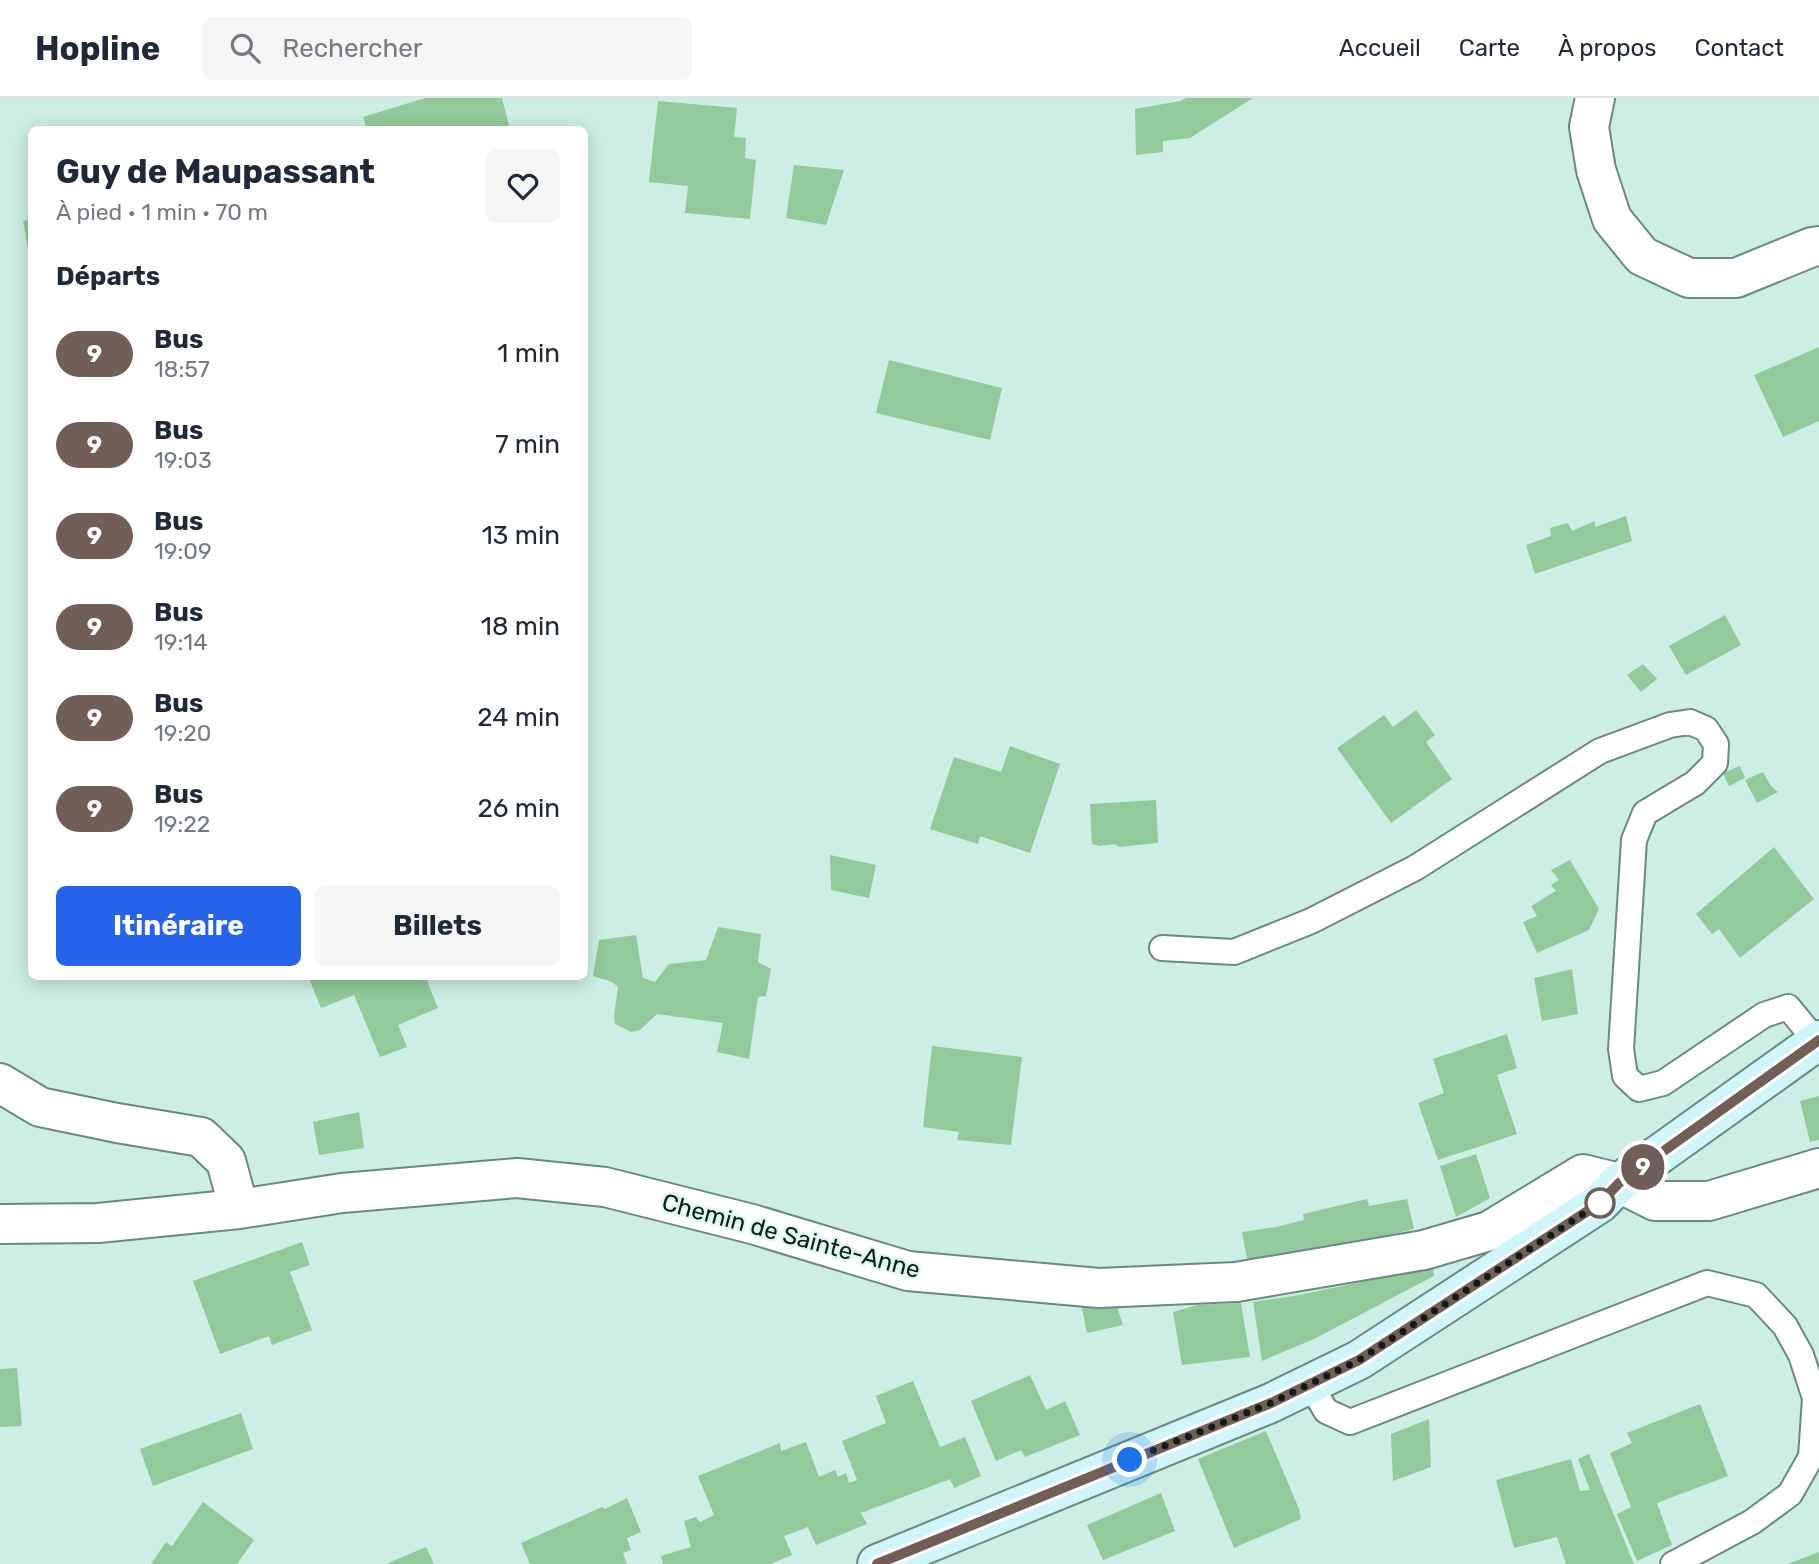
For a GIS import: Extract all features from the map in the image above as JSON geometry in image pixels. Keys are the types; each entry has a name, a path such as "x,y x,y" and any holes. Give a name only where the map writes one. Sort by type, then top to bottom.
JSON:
{"main road":[{"path":"877,1564 1271,1403 1359,1360 1600,1203 1619,1183 1818,1041"}],"street":[{"path":"1595,98 1589,127 1596,170 1612,219 1642,256 1689,278 1736,278 1819,246"},
{"path":"0,1083 40,1107 201,1137 226,1161 239,1209"},
{"name":"Chemin de Sainte-Anne","path":"0,1224 98,1223 239,1209 342,1192 517,1178 605,1187 752,1224 908,1270 1099,1288 1236,1282 1424,1250 1489,1231 1583,1174 1619,1183 1655,1201 1709,1201 1819,1168"}],"lane":[{"path":"1162,948 1234,952 1311,921 1415,868 1600,751 1670,725 1690,722 1706,729 1716,744 1716,764 1695,783 1645,813 1634,840 1621,1049 1625,1076 1639,1090 1663,1083 1764,1015 1788,1007 1818,1041"},
{"path":"1310,1384 1326,1411 1350,1422 1707,1283 1756,1295 1785,1326 1801,1355 1815,1398 1811,1457 1790,1494 1752,1522 1673,1564"}],"building":[{"path":"425,98 502,98 509,126 366,126 363,117"},
{"path":"1186,98 1253,98 1190,138 1163,141 1163,152 1136,155 1135,109"},
{"path":"658,101 737,108 734,137 746,138 745,158 756,160 750,219 685,213 688,186 649,182"},
{"path":"794,165 844,170 826,225 786,218"},
{"path":"28,220 28,249 23,221"},
{"path":"1819,347 1819,421 1783,437 1754,375"},
{"path":"889,360 1002,388 990,440 876,413"},
{"path":"1626,516 1632,541 1535,574 1526,545 1551,536 1550,528 1568,523 1572,531 1595,521 1595,527"},
{"path":"1725,615 1741,645 1686,675 1669,646"},
{"path":"1643,664 1657,679 1641,692 1627,675"},
{"path":"1416,710 1435,735 1426,742 1452,779 1391,823 1337,748 1384,715 1393,727"},
{"path":"1010,746 1060,764 1030,853 980,836 978,844 930,829 954,757 1001,772"},
{"path":"1740,766 1745,778 1729,786 1723,773"},
{"path":"1763,772 1778,792 1757,803 1745,780"},
{"path":"1156,800 1158,843 1119,847 1115,844 1092,844 1090,804"},
{"path":"1774,847 1814,899 1740,958 1719,929 1712,934 1696,914"},
{"path":"830,855 876,865 869,898 831,890"},
{"path":"1570,860 1599,909 1589,930 1537,953 1523,922 1537,916 1531,906 1556,891 1551,885 1559,880 1551,870"},
{"path":"718,927 761,934 758,962 771,969 766,996 758,997 749,1059 717,1052 723,1023 657,1014 640,1030 631,1032 615,1024 618,987 612,982 593,976 599,940 636,935 643,978 655,982 669,964 706,960"},
{"path":"1572,969 1578,1014 1542,1021 1534,978"},
{"path":"310,980 427,980 438,1008 398,1025 407,1047 380,1057 354,995 321,1008"},
{"path":"1507,1034 1517,1068 1497,1075 1517,1134 1438,1160 1418,1103 1444,1093 1433,1059"},
{"path":"932,1046 1022,1057 1011,1145 957,1140 959,1132 923,1127"},
{"path":"1819,1096 1819,1140 1810,1142 1800,1101"},
{"path":"359,1112 364,1148 319,1155 313,1122"},
{"path":"1476,1154 1490,1198 1456,1217 1440,1166"},
{"path":"1367,1199 1369,1206 1407,1199 1414,1229 1331,1249 1248,1264 1242,1232 1304,1220 1303,1214"},
{"path":"302,1242 310,1265 290,1272 312,1330 272,1345 269,1336 220,1354 193,1281"},
{"path":"1433,1267 1434,1276 1314,1339 1262,1361 1253,1302"},
{"path":"1241,1303 1250,1357 1182,1365 1173,1312 1197,1305"},
{"path":"1081,1304 1117,1307 1123,1325 1087,1333"},
{"path":"17,1368 22,1426 0,1427 0,1369"},
{"path":"1030,1375 1046,1410 1065,1401 1080,1435 1025,1457 1021,1450 996,1461 971,1401"},
{"path":"913,1381 940,1447 965,1437 981,1476 954,1488 950,1479 861,1513 867,1524 816,1545 808,1527 784,1536 792,1555 770,1564 663,1564 661,1556 691,1547 684,1521 696,1517 700,1522 714,1515 698,1476 780,1443 781,1451 806,1442 819,1477 835,1470 838,1477 846,1473 849,1483 857,1480 842,1441 886,1423 876,1396"},
{"path":"1700,1404 1728,1476 1657,1503 1672,1545 1637,1561 1617,1514 1631,1507 1610,1453 1632,1443 1627,1433"},
{"path":"241,1413 253,1449 153,1486 140,1449"},
{"path":"1429,1419 1431,1467 1393,1481 1391,1434"},
{"path":"1266,1431 1301,1519 1234,1548 1198,1459"},
{"path":"1589,1454 1634,1564 1566,1564 1557,1537 1514,1548 1496,1480 1571,1459 1580,1491 1590,1490 1578,1459"},
{"path":"1161,1493 1175,1531 1103,1560 1087,1525"},
{"path":"627,1498 641,1532 627,1538 631,1550 623,1553 627,1564 530,1564 521,1543"},
{"path":"203,1502 254,1540 237,1564 151,1564 166,1542 172,1546"},
{"path":"426,1547 434,1564 386,1564"},
{"path":"1819,1552 1819,1564 1788,1564"}],"bus line":[{"name":"9","path":"877,1564 1271,1403 1359,1360 1600,1203 1619,1183 1819,1040"}],"route":[{"path":"1130,1460 1271,1403 1359,1360 1600,1203"}]}
